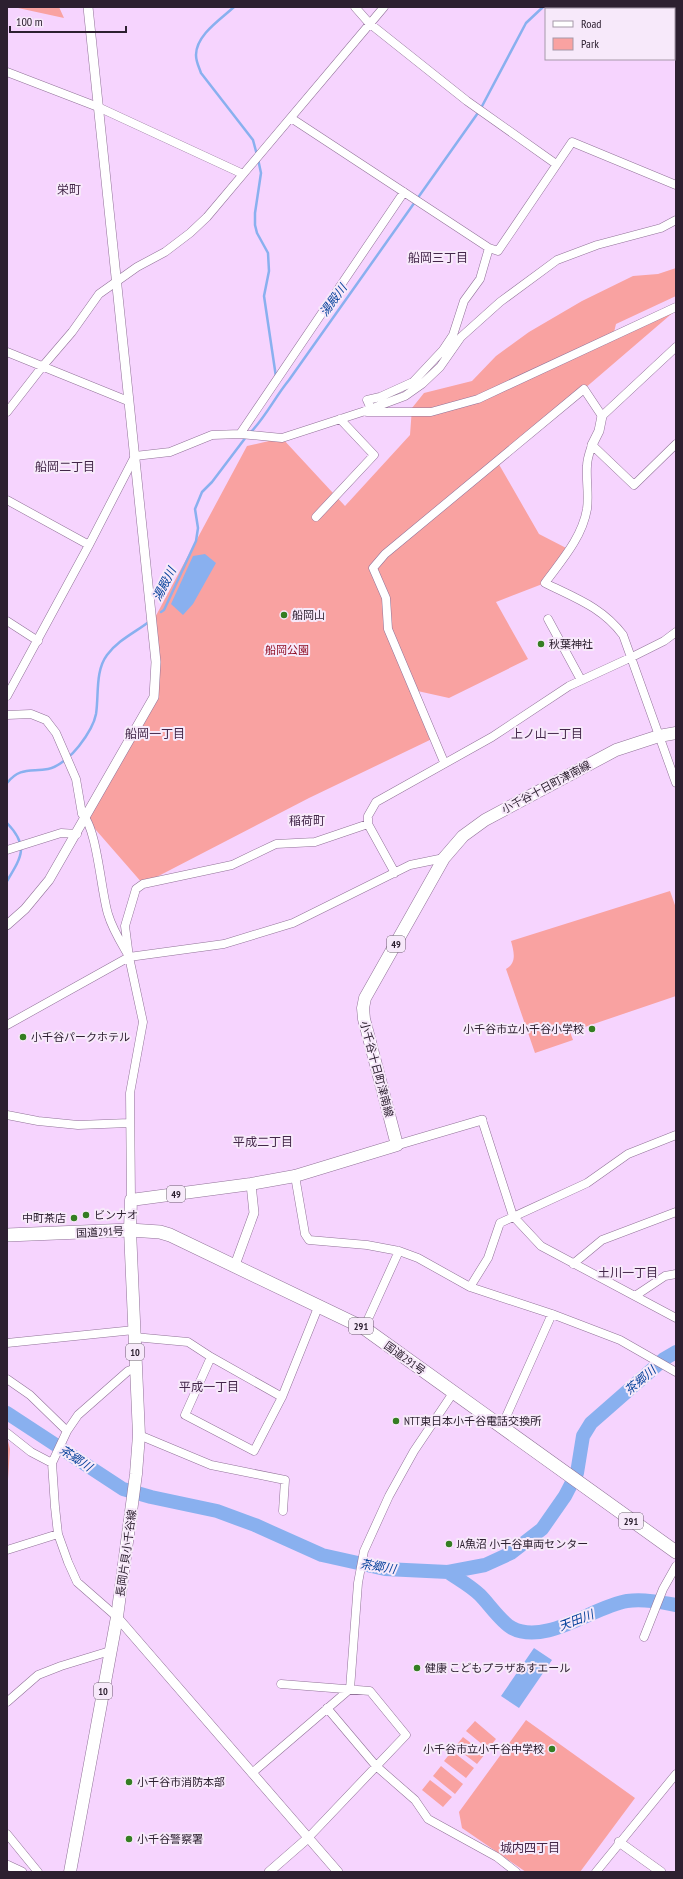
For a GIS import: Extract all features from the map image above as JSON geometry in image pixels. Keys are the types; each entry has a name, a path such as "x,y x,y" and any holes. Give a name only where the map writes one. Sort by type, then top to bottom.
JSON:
{"highway":[{"name":"国道291号","path":"7,1235 130,1230 160,1232 170,1235 235,1265 364,1328 501,1428 676,1552"}],"main road":[{"name":"小千谷十日町津南線","path":"397,1145 364,1019 363,1008 365,998 444,858 463,836 485,820 616,750 659,736 676,733"},
{"name":"49","path":"131,1200 251,1184 295,1176 397,1145"},
{"path":"130,1230 131,1200"},
{"name":"長岡片貝小千谷線","path":"70,1872 117,1617 136,1474 139,1435 130,1230"}],"street":[{"path":"7,925 25,909 49,880 77,834 154,697 156,662 88,7"},
{"path":"355,7 369,23 466,101 556,164"},
{"path":"7,412 42,367 72,332 99,294 137,267 165,252 190,233 207,217 384,7"},
{"path":"7,72 98,107 243,174"},
{"path":"291,118 489,248 498,251 572,142 676,186"},
{"path":"242,434 404,192"},
{"path":"134,456 170,452 212,435 242,434 282,438 371,409 405,396 422,384 449,356 461,337 500,302 557,260 597,244 662,228 676,220"},
{"path":"371,409 368,400 380,397 413,382 443,350 453,335 464,301 480,279 489,248"},
{"path":"362,412 431,412 478,399 676,306"},
{"path":"676,347 602,416 587,464 587,509 577,537 570,550 545,583 598,610 616,625 623,635 676,783"},
{"path":"7,352 128,401"},
{"path":"444,762 388,630 386,598 373,568 385,554 584,390 602,416"},
{"path":"316,517 374,455 340,419"},
{"path":"592,445 634,485 676,444"},
{"path":"7,696 89,545 134,456"},
{"path":"7,500 89,545"},
{"path":"548,619 581,680"},
{"path":"7,621 38,641"},
{"path":"395,873 368,824 368,816 376,802 492,736 569,686 632,657 676,632"},
{"path":"7,715 31,714 46,720 56,733 76,779 82,814 86,818 94,843 108,916 129,957"},
{"path":"131,1200 129,1123 130,1093 143,1022 129,957 125,926 136,889 143,884 232,865 276,844 315,842 368,824"},
{"path":"7,850 61,833 77,834"},
{"path":"7,1025 129,957 224,944 293,924 410,866 444,858"},
{"path":"7,1115 38,1121 78,1125 129,1123"},
{"path":"397,1145 482,1120 513,1216 541,1246 676,1318"},
{"path":"470,1287 488,1258 500,1223 587,1183 628,1154 676,1135"},
{"path":"295,1176 305,1234 310,1240 367,1245 399,1251 418,1258 470,1287 552,1314 620,1340 673,1371"},
{"path":"235,1265 254,1212 251,1184"},
{"path":"573,1264 602,1240 676,1212"},
{"path":"364,1328 399,1251"},
{"path":"635,1296 665,1276 676,1274"},
{"path":"211,1357 185,1415 254,1451 282,1397 319,1305"},
{"path":"501,1428 552,1314"},
{"path":"7,1343 134,1334 188,1342 211,1357 282,1397"},
{"path":"136,1368 128,1371 78,1415 67,1431 53,1462 58,1534 68,1562 77,1582 117,1617 338,1872"},
{"path":"7,1379 30,1395 67,1431"},
{"path":"350,1689 358,1583 364,1551 388,1496 414,1451 453,1393"},
{"path":"7,1433 31,1452 53,1462"},
{"path":"139,1435 211,1465 285,1480 283,1511"},
{"path":"7,1550 58,1534"},
{"path":"644,1637 663,1589 676,1566"},
{"path":"7,1702 38,1675 61,1666 110,1651"},
{"path":"269,1872 308,1838 406,1734 370,1691 281,1684"},
{"path":"252,1773 350,1689"},
{"path":"327,1708 376,1766 414,1800 428,1819 497,1857 516,1872"},
{"path":"596,1872 619,1842 674,1780"},
{"path":"7,1834 38,1872"},
{"path":"619,1842 661,1872"},
{"path":"7,1865 22,1872"}],"green space":[{"path":"59,7 64,18 18,8"},
{"name":"船岡公園","path":"676,268 676,296 616,324 613,336 676,310 497,461 539,534 570,550 545,583 496,602 528,659 449,698 413,690 434,738 309,798 143,884 82,814 154,697 152,623 247,446 282,438 345,506 410,435 412,408 424,393 472,381 496,356 529,332 582,301 633,276 658,274"},
{"path":"670,891 676,908 676,996 570,1032 573,1040 535,1053 506,969 512,964 514,957 511,941"},
{"path":"7,1437 10,1449 7,1494"},
{"path":"526,1720 635,1798 580,1872 526,1872 462,1828 459,1812"},
{"path":"475,1721 496,1739 488,1749 466,1731"},
{"path":"463,1737 485,1754 477,1764 455,1747"},
{"path":"452,1751 474,1768 466,1778 444,1761"},
{"path":"441,1766 463,1784 455,1794 433,1776"},
{"path":"430,1780 452,1797 443,1807 422,1790"}],"water":[{"path":"205,554 216,563 193,604 183,615 171,604 193,556"},
{"path":"534,1648 552,1660 519,1708 501,1696"}],"waterway":[{"path":"234,7 216,22 205,34 197,48 196,60 201,73 253,140 257,155"},
{"name":"湯殿川","path":"250,433 480,110 526,23 543,7"},
{"path":"258,159 261,173 255,213 255,225 257,233 268,253 269,271 264,296 276,377"},
{"name":"湯殿川","path":"161,612 164,610 196,541 198,528 195,509 202,492 212,482 246,437"},
{"name":"湯殿川","path":"7,783 16,774 21,772 48,769 57,766 76,749 89,731 95,718 98,683 103,661 116,645 150,621"},
{"name":"湯殿川","path":"7,823 14,831 21,845 19,858 7,881"},
{"name":"茶郷川","path":"7,1413 123,1489 151,1497 217,1511 255,1525 322,1555 385,1569 448,1572 485,1565 511,1553 542,1529 565,1496 577,1473 583,1436 591,1423 664,1359 676,1352"},
{"name":"天田川","path":"448,1572 469,1586 484,1599 508,1625 512,1628 525,1632 540,1632 555,1629 614,1604 627,1601 646,1601 676,1605"}],"place":[{"name":"船岡山","path":"284,615"},
{"name":"秋葉神社","path":"541,644"},
{"name":"小千谷市立小千谷小学校","path":"592,1029"},
{"name":"小千谷パークホテル","path":"23,1037"},
{"name":"ビンナオ","path":"86,1215"},
{"name":"中町茶店","path":"74,1218"},
{"name":"NTT東日本小千谷電話交換所","path":"396,1421"},
{"name":"JA魚沼 小千谷車両センター","path":"449,1544"},
{"name":"健康 こどもプラザあすエール","path":"417,1668"},
{"name":"小千谷市立小千谷中学校","path":"552,1749"},
{"name":"小千谷市消防本部","path":"129,1782"},
{"name":"小千谷警察署","path":"129,1839"}],"district":[{"name":"栄町","path":"69,189"},
{"name":"船岡三丁目","path":"438,257"},
{"name":"船岡二丁目","path":"65,466"},
{"name":"船岡一丁目","path":"155,733"},
{"name":"上ノ山一丁目","path":"547,733"},
{"name":"稲荷町","path":"307,820"},
{"name":"平成二丁目","path":"263,1141"},
{"name":"土川一丁目","path":"628,1272"},
{"name":"平成一丁目","path":"209,1386"},
{"name":"城内四丁目","path":"530,1847"}]}
